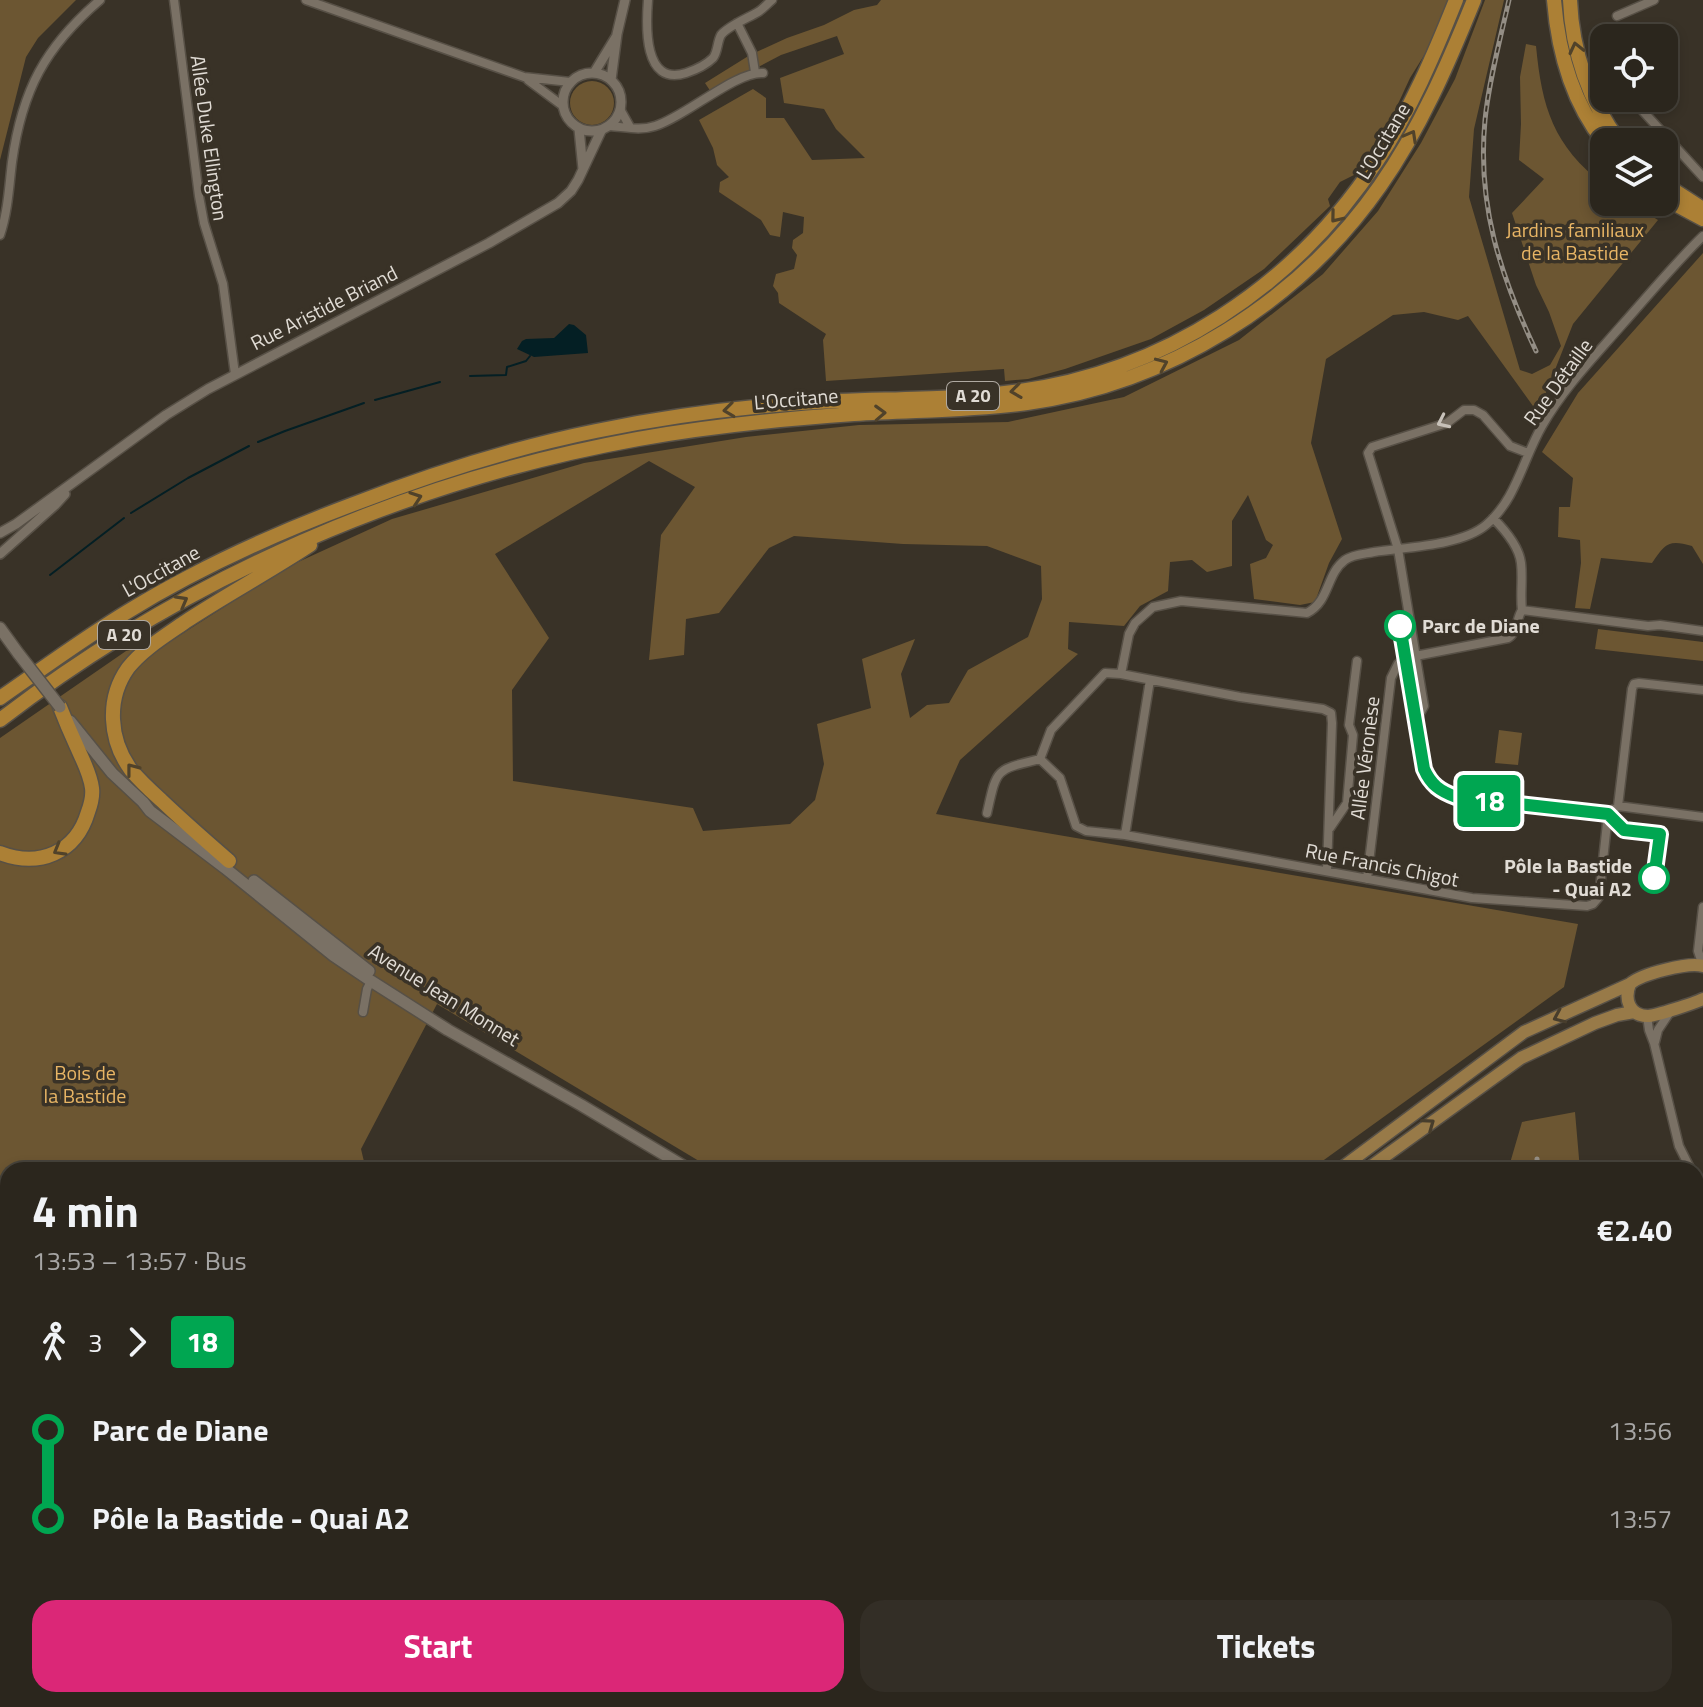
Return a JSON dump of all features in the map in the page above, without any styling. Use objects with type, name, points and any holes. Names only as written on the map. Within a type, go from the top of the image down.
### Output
[{"type":"highway","name":"L'Occitane","points":[[0,698],[128,611],[246,548],[305,522],[457,466],[546,442],[693,415],[798,403],[983,395],[1042,387],[1107,371],[1164,348],[1256,293],[1326,229],[1364,180],[1396,130],[1434,54],[1456,0]]},
{"type":"highway","name":"L'Occitane","points":[[0,720],[71,668],[181,602],[278,552],[343,524],[463,482],[551,457],[718,426],[856,414],[978,409],[1034,402],[1116,381],[1187,353],[1271,301],[1304,273],[1356,219],[1382,183],[1430,102],[1474,0]]},
{"type":"highway","points":[[1554,0],[1558,38],[1572,86],[1595,128]]},
{"type":"highway","points":[[1570,0],[1574,38],[1586,82],[1610,128]]},
{"type":"highway","points":[[1678,193],[1703,209]]},
{"type":"highway","points":[[1678,206],[1703,219]]},
{"type":"highway","points":[[229,861],[133,773],[113,731],[117,688],[129,667],[153,643],[343,524]]},
{"type":"highway","points":[[0,690],[44,667]]},
{"type":"highway","points":[[0,731],[22,703]]},
{"type":"highway","points":[[0,853],[24,860],[43,858],[71,843],[85,824],[92,789],[87,769],[60,707]]},
{"type":"main road","name":"Avenue Jean Monnet","points":[[0,628],[85,742],[150,811],[334,956],[371,981],[448,1030],[676,1162]]},
{"type":"main road","name":"Avenue Jean Monnet","points":[[143,802],[229,861],[398,992],[689,1162]]},
{"type":"main road","points":[[1350,1162],[1524,1032],[1639,978],[1685,965],[1703,966]]},
{"type":"main road","points":[[1630,984],[1627,998],[1634,1012]]},
{"type":"main road","points":[[1377,1162],[1521,1058],[1617,1015],[1634,1012],[1647,1016],[1703,999]]},
{"type":"street","name":"Allée Duke Ellington","points":[[174,0],[199,196],[223,284],[235,374]]},
{"type":"street","points":[[306,0],[524,77],[570,82]]},
{"type":"street","points":[[611,80],[625,0]]},
{"type":"street","points":[[648,0],[648,47],[654,62],[666,73],[678,75],[698,69],[714,57],[721,35],[772,0]]},
{"type":"street","points":[[1617,16],[1654,0]]},
{"type":"street","points":[[0,235],[23,107],[49,53],[85,12],[100,1]]},
{"type":"street","points":[[630,127],[621,111],[621,94],[603,75],[585,74],[570,82],[565,89],[563,106],[566,115],[579,129],[590,132],[606,128],[637,129],[670,120],[723,88],[759,72],[737,23]]},
{"type":"street","points":[[594,73],[617,34]]},
{"type":"street","points":[[524,77],[563,106]]},
{"type":"street","points":[[606,128],[621,111]]},
{"type":"street","points":[[1644,112],[1703,177]]},
{"type":"street","name":"Rue Aristide Briand","points":[[0,533],[166,415],[235,374],[543,212],[566,196],[578,180],[606,128]]},
{"type":"street","points":[[579,129],[583,169]]},
{"type":"street","name":"Rue Détaille","points":[[1121,674],[1129,634],[1135,623],[1153,607],[1181,601],[1307,613],[1322,601],[1334,573],[1348,558],[1464,537],[1484,527],[1507,500],[1542,425],[1572,382],[1703,236]]},
{"type":"street","points":[[1528,453],[1510,446],[1474,410],[1464,410],[1447,423],[1372,447],[1368,453],[1398,549],[1424,706],[1417,719],[1424,769],[1432,783],[1442,792],[1456,797],[1608,814],[1618,806],[1634,684],[1703,690]]},
{"type":"street","name":"Rue Aristide Briand","points":[[0,554],[55,505],[77,480]]},
{"type":"street","points":[[1416,657],[1512,636],[1515,631],[1522,610],[1521,559],[1516,547],[1493,518]]},
{"type":"street","points":[[1522,610],[1703,631]]},
{"type":"street","name":"Allée Véronèse","points":[[1367,879],[1391,678],[1405,658],[1416,657]]},
{"type":"street","points":[[1330,828],[1347,803],[1353,735],[1349,725],[1357,661]]},
{"type":"street","points":[[987,813],[995,779],[1009,766],[1040,759],[1051,730],[1105,673],[1121,674],[1323,709],[1331,713],[1327,871]]},
{"type":"street","points":[[1125,835],[1150,680]]},
{"type":"street","name":"Rue Francis Chigot","points":[[1040,759],[1060,778],[1076,826],[1086,831],[1125,835],[1472,898],[1593,904],[1599,897],[1608,814]]},
{"type":"street","points":[[1618,806],[1703,817]]},
{"type":"street","points":[[1703,907],[1698,951],[1703,966]]},
{"type":"street","points":[[1685,965],[1698,951]]},
{"type":"street","points":[[363,1012],[371,981]]},
{"type":"street","points":[[1654,1043],[1671,1009]]},
{"type":"street","points":[[1647,1016],[1679,1146],[1687,1162]]},
{"type":"green space","points":[[0,0],[76,0],[38,38],[26,57],[0,160]]},
{"type":"green space","points":[[881,0],[1449,0],[1428,49],[1410,78],[1385,132],[1356,174],[1340,182],[1328,199],[1330,206],[1264,269],[1204,310],[1151,339],[1028,379],[1005,381],[1004,369],[826,381],[823,340],[826,334],[779,303],[773,286],[776,274],[794,269],[797,255],[792,248],[793,240],[803,233],[804,217],[783,212],[780,237],[770,235],[761,220],[719,192],[720,182],[729,177],[717,165],[713,148],[699,120],[753,89],[766,98],[766,118],[784,118],[812,160],[865,158],[836,129],[824,109],[784,103],[780,78],[844,54],[837,36],[781,55],[711,92],[705,83],[750,55],[854,10],[877,5]]},
{"type":"green space","points":[[1485,0],[1504,0],[1474,129],[1469,197],[1520,370],[1532,374],[1550,365],[1561,346],[1512,213],[1544,179],[1519,160],[1520,77],[1526,44],[1536,46],[1542,88],[1553,124],[1573,155],[1590,173],[1590,216],[1651,216],[1658,220],[1573,324],[1538,413],[1468,316],[1458,320],[1424,312],[1393,315],[1326,359],[1311,443],[1342,539],[1329,563],[1315,602],[1300,605],[1254,599],[1250,564],[1266,558],[1273,545],[1266,540],[1248,495],[1232,521],[1232,566],[1207,572],[1192,560],[1170,562],[1168,591],[1140,606],[1124,626],[1069,622],[1068,649],[1078,654],[960,760],[936,814],[1578,924],[1564,987],[1321,1162],[701,1162],[437,1004],[361,1149],[364,1162],[0,1162],[0,738],[126,651],[174,639],[285,568],[392,519],[584,463],[746,437],[859,425],[1008,422],[1124,397],[1239,340],[1323,274],[1378,211],[1421,143],[1455,79]],"holes":[[[649,461],[695,487],[661,535],[649,660],[684,655],[686,619],[719,613],[769,548],[794,536],[987,546],[1041,566],[1042,599],[1028,637],[968,670],[949,703],[927,705],[910,718],[901,674],[915,639],[862,659],[871,708],[817,724],[824,764],[815,800],[790,824],[703,831],[693,808],[513,781],[512,690],[549,638],[495,554]]]},
{"type":"green space","points":[[592,81],[608,87],[614,103],[608,119],[592,125],[576,119],[570,103],[576,87]]},
{"type":"green space","points":[[1703,253],[1703,564],[1692,546],[1677,543],[1664,547],[1652,563],[1601,558],[1590,609],[1575,608],[1581,563],[1580,540],[1558,537],[1559,507],[1570,507],[1573,478],[1542,452],[1578,393]]},
{"type":"green space","points":[[1598,629],[1703,642],[1703,661],[1595,649]]},
{"type":"green space","points":[[1499,730],[1522,733],[1518,765],[1495,763]]},
{"type":"green space","points":[[1575,1112],[1579,1162],[1510,1162],[1522,1122]]},
{"type":"water","points":[[569,324],[586,335],[588,353],[534,357],[517,349],[526,339],[554,338]]},
{"type":"waterway","points":[[470,376],[506,375],[507,367],[526,361],[530,356]]},
{"type":"waterway","points":[[375,400],[440,382]]},
{"type":"waterway","points":[[258,442],[364,403]]},
{"type":"waterway","points":[[131,513],[249,446]]},
{"type":"waterway","points":[[50,575],[124,518]]},
{"type":"railway","points":[[1509,0],[1485,120],[1485,181],[1488,210],[1502,267],[1536,351]]},
{"type":"bus line","name":"18","points":[[1400,626],[1424,769],[1436,788],[1456,797],[1608,814],[1624,830],[1660,834],[1654,878]]},
{"type":"place","name":"Parc de Diane","points":[[1400,626]]},
{"type":"place","name":"Pôle la Bastide - Quai A2","points":[[1654,878]]},
{"type":"park label","name":"Jardins familiaux de la Bastide","points":[[1575,242]]},
{"type":"park label","name":"Bois de la Bastide","points":[[85,1084]]}]
